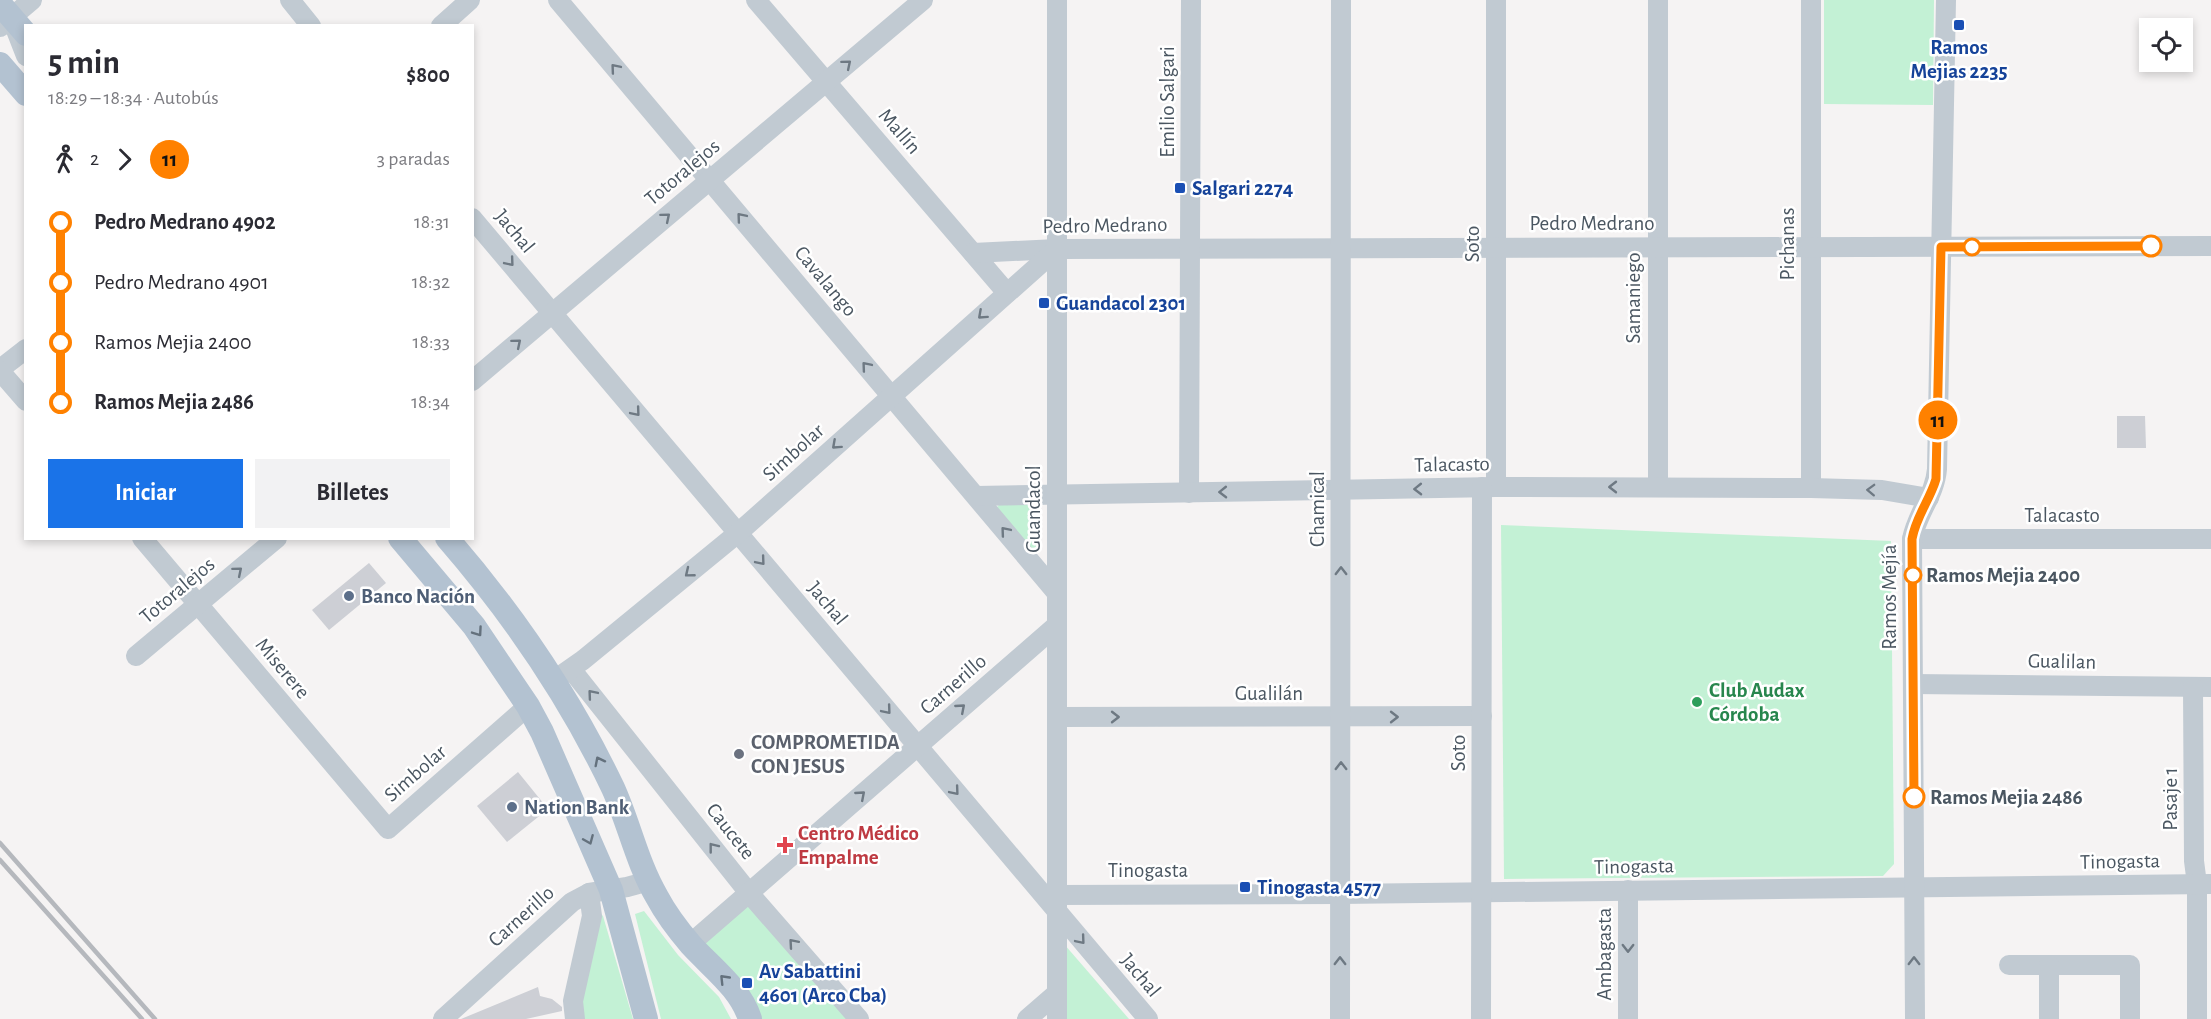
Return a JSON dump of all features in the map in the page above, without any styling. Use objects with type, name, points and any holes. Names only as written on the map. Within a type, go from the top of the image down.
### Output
[{"type":"main road","points":[[0,64],[24,92]]},
{"type":"main road","points":[[402,540],[474,626],[528,706],[553,756],[646,1019]]},
{"type":"main road","points":[[449,540],[562,675],[613,789],[657,898],[690,944],[742,1000],[750,1019]]},
{"type":"street","points":[[24,52],[9,20],[32,0]]},
{"type":"street","points":[[290,0],[309,24]]},
{"type":"street","points":[[443,24],[470,0]]},
{"type":"street","name":"Cavalango","points":[[558,0],[1056,592]]},
{"type":"street","name":"Mallín","points":[[756,0],[1007,293]]},
{"type":"street","name":"Totoralejos","points":[[474,379],[923,0]]},
{"type":"street","name":"Guandacol","points":[[1057,0],[1057,1019]]},
{"type":"street","name":"Emilio Salgari","points":[[1190,493],[1191,0]]},
{"type":"street","name":"Chamical","points":[[1340,1019],[1341,0]]},
{"type":"street","name":"Soto","points":[[1481,1019],[1482,716],[1496,248],[1496,0]]},
{"type":"street","name":"Samaniego","points":[[1658,0],[1658,488]]},
{"type":"street","name":"Pichanas","points":[[1811,0],[1811,488]]},
{"type":"street","name":"Ramos Mejía","points":[[1915,1019],[1912,539],[1919,514],[1929,498],[1936,479],[1937,469],[1946,0]]},
{"type":"street","name":"Jachal","points":[[474,220],[917,746],[1057,903],[1148,1019]]},
{"type":"street","name":"Pedro Medrano","points":[[973,253],[1057,249],[1191,248],[2211,246]]},
{"type":"street","name":"Simbolar","points":[[562,675],[738,533],[1057,249]]},
{"type":"street","points":[[24,351],[0,370],[24,399]]},
{"type":"street","name":"Talacasto","points":[[976,496],[1489,487],[1811,488],[1882,490],[1929,498]]},
{"type":"street","name":"Talacasto","points":[[1912,539],[2211,539]]},
{"type":"street","name":"Miserere","points":[[144,540],[388,829]]},
{"type":"street","name":"Totoralejos","points":[[136,656],[275,540]]},
{"type":"street","name":"Carnerillo","points":[[690,944],[1057,625]]},
{"type":"street","name":"Caucete","points":[[562,675],[859,1019]]},
{"type":"street","name":"Gualilan","points":[[1913,684],[2202,687]]},
{"type":"street","name":"Pasaje 1","points":[[2197,1019],[2204,884],[2194,861],[2202,687]]},
{"type":"street","name":"Simbolar","points":[[388,829],[528,706]]},
{"type":"street","name":"Gualilán","points":[[1057,717],[1482,716]]},
{"type":"street","name":"Carnerillo","points":[[442,1019],[572,902],[600,892],[649,881]]},
{"type":"street","name":"Tinogasta","points":[[1057,903],[1481,891],[2204,884]]},
{"type":"street","name":"Ambagasta","points":[[1628,890],[1628,1019]]},
{"type":"street","points":[[575,1019],[573,1001],[592,916],[600,892]]},
{"type":"street","points":[[2009,965],[2130,965],[2130,1019]]},
{"type":"street","points":[[2049,965],[2049,1019]]},
{"type":"street","points":[[1028,1019],[1057,993]]},
{"type":"green space","points":[[1824,0],[1934,0],[1933,105],[1824,104]]},
{"type":"green space","points":[[1031,502],[1036,509],[1038,552],[1034,556],[995,509],[1001,503]]},
{"type":"green space","name":"Club Audax Córdoba","points":[[1501,525],[1891,541],[1894,864],[1883,876],[1504,879]]},
{"type":"green space","points":[[748,905],[847,1019],[762,1019],[739,982],[703,945]]},
{"type":"green space","points":[[644,911],[678,955],[719,997],[731,1019],[661,1019],[635,914]]},
{"type":"green space","points":[[600,913],[603,916],[633,1019],[576,1019]]},
{"type":"green space","points":[[1064,944],[1129,1019],[1064,1019]]},
{"type":"building","points":[[2117,416],[2145,416],[2146,448],[2117,448]]},
{"type":"building","name":"Banco Nación","points":[[369,563],[386,583],[329,630],[312,610]]},
{"type":"building","name":"Nation Bank","points":[[518,772],[548,809],[507,842],[477,806]]},
{"type":"building","points":[[538,987],[540,996],[552,999],[562,1007],[562,1011],[526,1019],[461,1019]]},
{"type":"railway","points":[[0,843],[155,1019]]},
{"type":"railway","points":[[0,860],[142,1019]]},
{"type":"bus line","name":"11","points":[[1914,797],[1912,539],[1919,514],[1934,488],[1936,479],[1941,247],[2151,246]]},
{"type":"place","name":"Ramos Mejias 2235","points":[[1959,25]]},
{"type":"place","name":"Salgari 2274","points":[[1180,188]]},
{"type":"place","name":"Guandacol 2301","points":[[1044,303]]},
{"type":"place","name":"Ramos Mejia 2400","points":[[1913,575]]},
{"type":"place","name":"Banco Nación","points":[[349,596]]},
{"type":"place","name":"Club Audax Córdoba","points":[[1697,702]]},
{"type":"place","name":"COMPROMETIDA CON JESUS","points":[[739,754]]},
{"type":"place","name":"Ramos Mejia 2486","points":[[1914,797]]},
{"type":"place","name":"Nation Bank","points":[[512,807]]},
{"type":"place","name":"Centro Médico Empalme","points":[[785,845]]},
{"type":"place","name":"Tinogasta 4577","points":[[1245,887]]},
{"type":"place","name":"Av Sabattini 4601 (Arco Cba)","points":[[747,983]]}]
